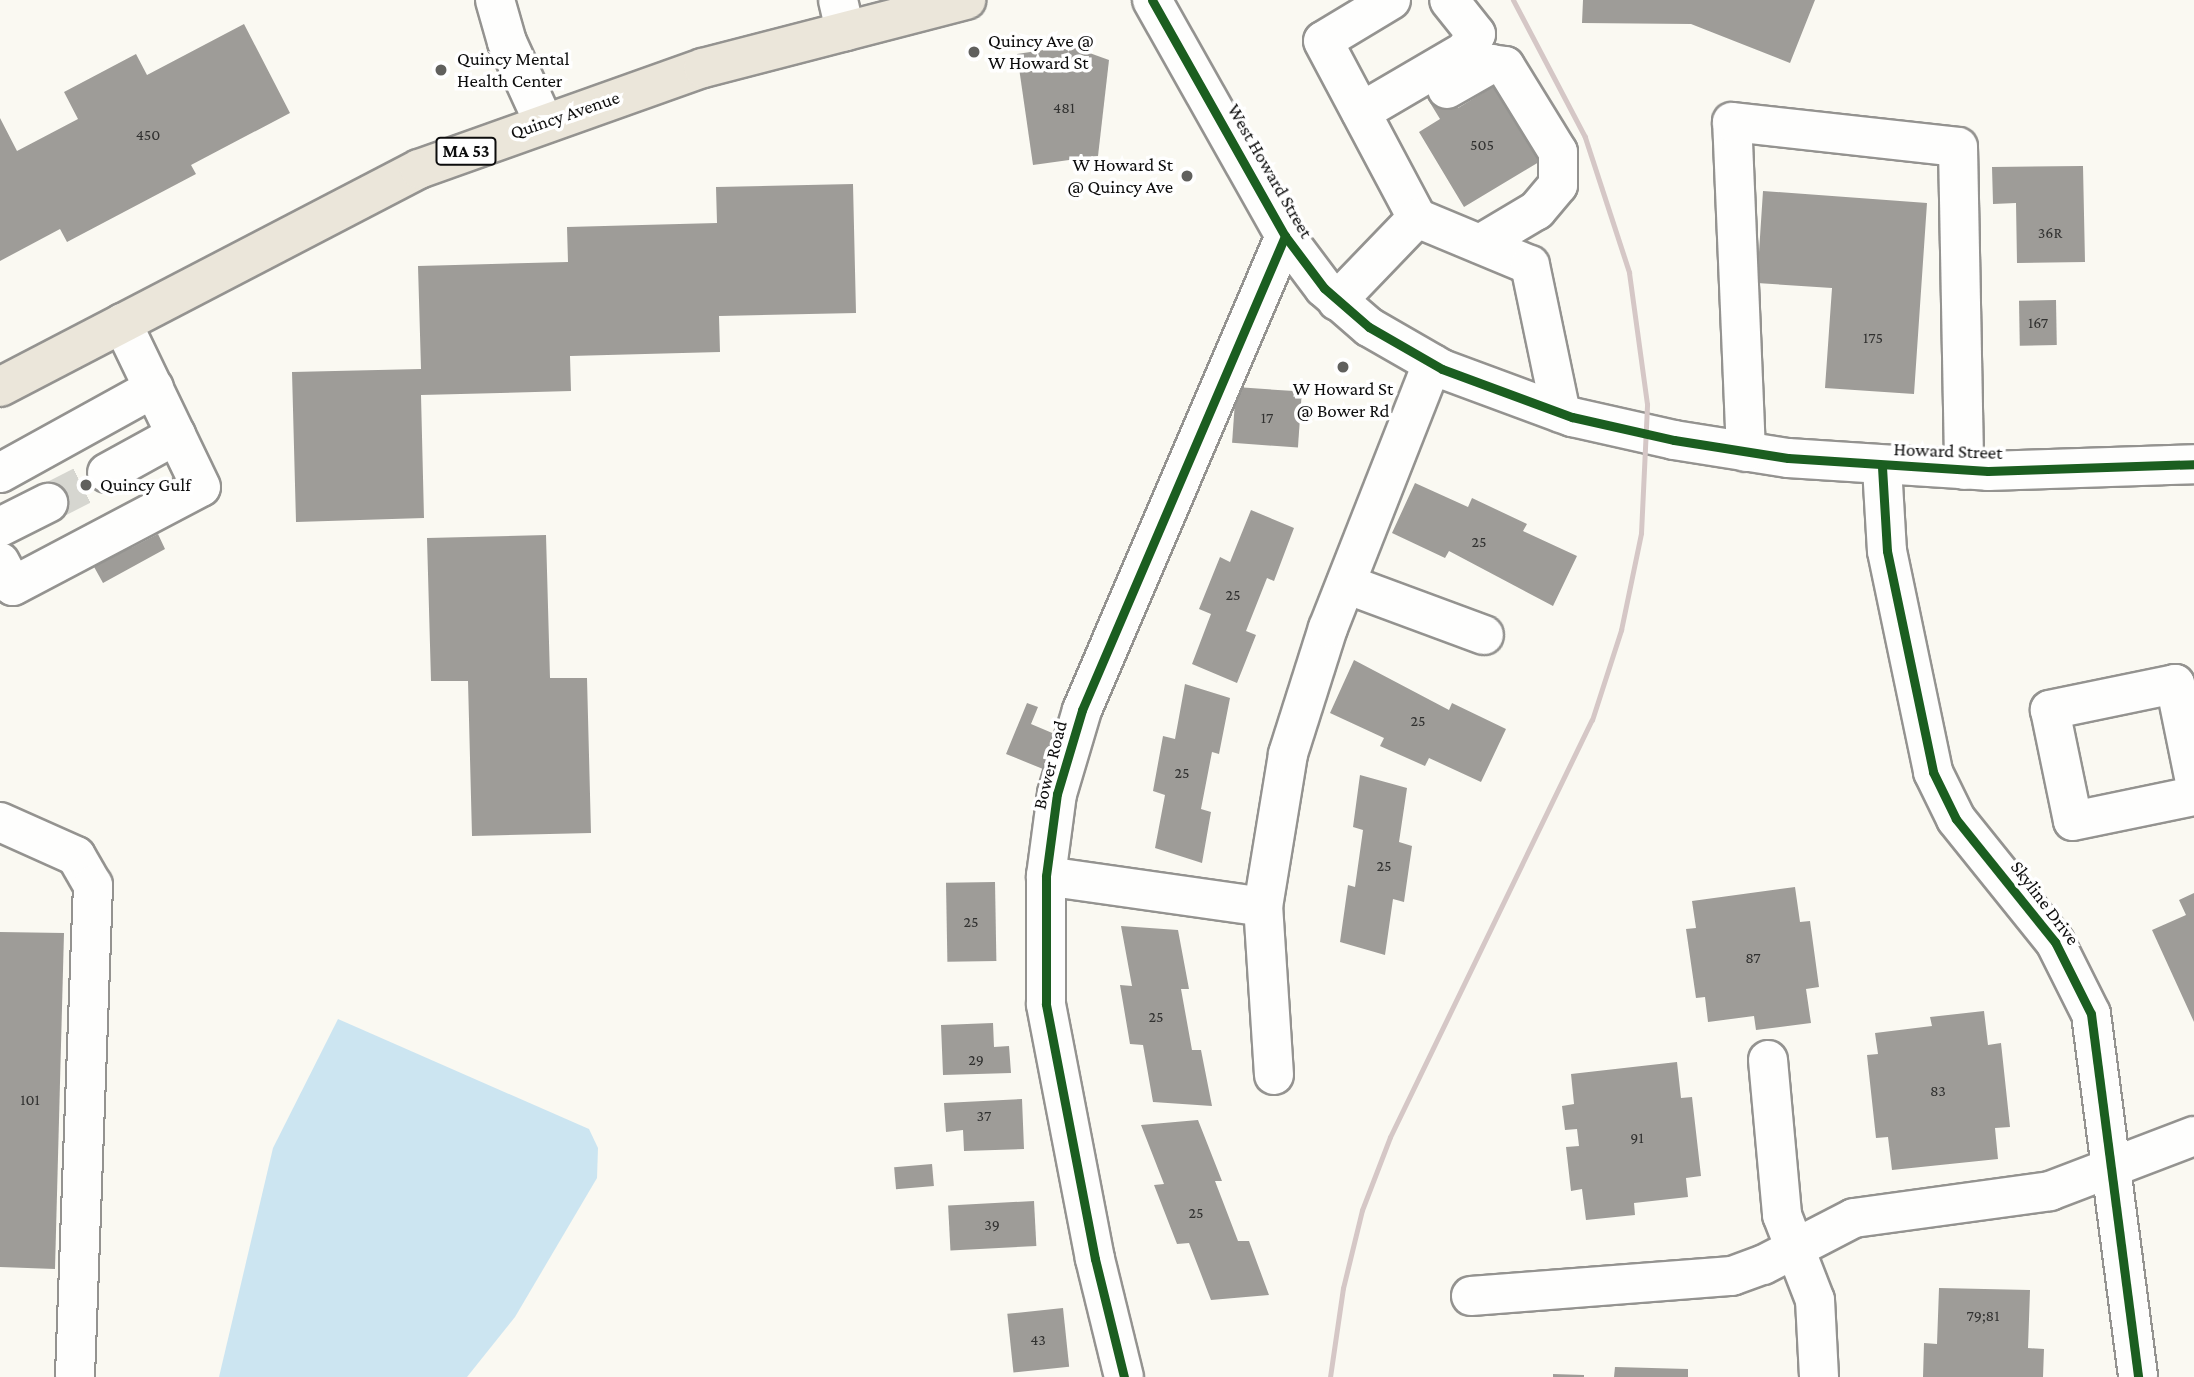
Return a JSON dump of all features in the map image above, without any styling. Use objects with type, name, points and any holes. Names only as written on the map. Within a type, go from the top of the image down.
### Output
[{"type":"main road","name":"Quincy Avenue","points":[[0,387],[419,169],[543,121],[703,68],[841,16],[966,0]]},
{"type":"street","points":[[495,0],[507,42],[543,121]]},
{"type":"street","name":"West Howard Street","points":[[1152,0],[1285,236],[1337,301],[1380,334],[1432,364],[1561,413],[1702,445]]},
{"type":"street","points":[[1391,0],[1323,41],[1417,218],[1530,265],[1561,413]]},
{"type":"street","points":[[1366,121],[1454,78],[1476,34],[1449,0]]},
{"type":"street","points":[[1366,121],[1454,78],[1491,64],[1505,66],[1559,152],[1558,185],[1544,201],[1480,244]]},
{"type":"street","points":[[1745,452],[1732,122],[1958,147],[1964,470]]},
{"type":"street","points":[[1337,301],[1417,218]]},
{"type":"street","name":"Bower Road","points":[[1124,1377],[1096,1259],[1046,1004],[1046,876],[1057,794],[1082,710],[1285,236]]},
{"type":"street","points":[[0,562],[13,586],[201,487],[122,324]]},
{"type":"street","points":[[1274,1075],[1263,907],[1288,754],[1346,584],[1432,364]]},
{"type":"street","points":[[0,473],[154,388]]},
{"type":"street","points":[[107,473],[176,435]]},
{"type":"street","name":"Howard Street","points":[[1702,445],[1882,467],[2094,470],[2194,464]]},
{"type":"street","name":"Skyline Drive","points":[[1882,467],[1887,551],[1933,772],[1956,819],[2039,917],[2081,989],[2096,1038],[2138,1377]]},
{"type":"street","points":[[0,527],[48,503]]},
{"type":"street","points":[[1346,584],[1483,635]]},
{"type":"street","points":[[2194,777],[2175,684],[2050,710],[2073,821],[2194,796]]},
{"type":"street","points":[[0,822],[76,856],[93,885],[75,1377]]},
{"type":"street","points":[[1046,876],[1263,907]]},
{"type":"street","points":[[1768,1060],[1779,1199],[1793,1247],[1815,1300],[1819,1377]]},
{"type":"street","points":[[1471,1296],[1732,1276],[1854,1218],[2030,1196],[2194,1136]]},
{"type":"water","points":[[338,1019],[589,1129],[598,1148],[597,1178],[515,1317],[467,1377],[219,1377],[273,1148]]},
{"type":"building","points":[[1583,0],[1815,0],[1790,63],[1691,24],[1582,23]]},
{"type":"building","points":[[244,24],[290,113],[191,165],[196,174],[67,242],[60,229],[0,261],[0,118],[17,151],[78,119],[64,92],[136,54],[147,75]]},
{"type":"building","points":[[1070,46],[1109,60],[1098,156],[1033,165],[1017,54]]},
{"type":"building","points":[[1439,77],[1458,108],[1499,83],[1544,159],[1464,207],[1419,132],[1440,119],[1421,88]]},
{"type":"building","points":[[2083,166],[2085,262],[2017,263],[2016,203],[1993,204],[1992,167]]},
{"type":"building","points":[[853,184],[856,313],[719,316],[720,352],[570,356],[571,391],[421,395],[424,518],[296,522],[292,372],[421,369],[418,266],[568,262],[567,227],[717,223],[716,187]]},
{"type":"building","points":[[1763,191],[1927,203],[1914,394],[1825,388],[1832,288],[1757,283]]},
{"type":"building","points":[[2056,300],[2057,345],[2020,346],[2019,301]]},
{"type":"building","points":[[1236,387],[1302,392],[1298,447],[1232,443]]},
{"type":"building","points":[[1415,483],[1468,507],[1472,498],[1527,524],[1523,531],[1577,556],[1553,606],[1449,551],[1445,558],[1392,533]]},
{"type":"building","points":[[1251,510],[1294,528],[1274,581],[1267,578],[1246,631],[1256,635],[1237,683],[1192,664],[1211,614],[1199,609],[1220,557],[1230,562]]},
{"type":"building","points":[[158,534],[165,549],[103,583],[88,556],[124,536],[131,548]]},
{"type":"building","points":[[546,535],[550,678],[587,678],[591,833],[472,836],[468,681],[431,681],[427,538]]},
{"type":"building","points":[[1354,660],[1449,710],[1452,703],[1506,729],[1481,782],[1429,758],[1425,766],[1380,746],[1384,738],[1330,713]]},
{"type":"building","points":[[1185,684],[1230,698],[1219,754],[1212,752],[1201,809],[1211,812],[1202,863],[1155,848],[1165,795],[1153,791],[1163,736],[1175,739]]},
{"type":"building","points":[[1027,703],[1038,707],[1031,724],[1057,735],[1043,769],[1006,754]]},
{"type":"building","points":[[1360,775],[1407,788],[1399,842],[1412,846],[1404,902],[1393,899],[1385,955],[1340,942],[1348,885],[1355,887],[1363,830],[1353,827]]},
{"type":"building","points":[[995,882],[996,961],[947,962],[946,883]]},
{"type":"building","points":[[1795,887],[1800,922],[1810,921],[1819,987],[1806,989],[1811,1023],[1756,1030],[1754,1016],[1708,1022],[1705,997],[1696,998],[1686,929],[1696,928],[1692,901]]},
{"type":"building","points":[[2194,893],[2194,1022],[2152,930],[2186,915],[2179,900]]},
{"type":"building","points":[[1121,926],[1178,930],[1189,989],[1181,989],[1192,1050],[1201,1050],[1212,1106],[1153,1102],[1143,1045],[1130,1044],[1120,985],[1132,986]]},
{"type":"building","points":[[0,932],[64,933],[55,1269],[0,1267]]},
{"type":"building","points":[[1984,1011],[1988,1045],[2001,1043],[2010,1127],[1995,1128],[1998,1159],[1892,1170],[1888,1137],[1876,1138],[1867,1055],[1878,1054],[1875,1033],[1932,1026],[1930,1017]]},
{"type":"building","points":[[993,1023],[994,1047],[1009,1046],[1011,1073],[943,1075],[941,1025]]},
{"type":"building","points":[[1677,1062],[1681,1098],[1692,1097],[1701,1176],[1686,1178],[1688,1197],[1634,1203],[1635,1215],[1586,1220],[1582,1189],[1571,1191],[1566,1147],[1579,1146],[1577,1129],[1565,1130],[1562,1106],[1574,1104],[1571,1074]]},
{"type":"building","points":[[1022,1099],[1024,1149],[964,1151],[963,1130],[946,1132],[944,1103]]},
{"type":"building","points":[[1198,1120],[1222,1181],[1215,1181],[1238,1241],[1249,1241],[1269,1295],[1211,1300],[1189,1243],[1177,1244],[1154,1185],[1164,1184],[1141,1125]]},
{"type":"building","points":[[932,1164],[934,1186],[896,1189],[894,1167]]},
{"type":"building","points":[[1034,1201],[1036,1246],[950,1250],[948,1206]]},
{"type":"building","points":[[1939,1288],[2030,1290],[2028,1348],[2044,1349],[2043,1377],[1923,1377],[1924,1343],[1937,1344]]},
{"type":"building","points":[[1063,1308],[1069,1367],[1013,1373],[1007,1314]]},
{"type":"building","points":[[1615,1367],[1688,1369],[1688,1377],[1614,1377]]},
{"type":"building","points":[[1553,1374],[1584,1375],[1584,1377],[1553,1377]]},
{"type":"tunnel","points":[[48,503],[107,473]]},
{"type":"railway","points":[[1330,1377],[1343,1288],[1362,1210],[1390,1137],[1592,720],[1621,630],[1641,533],[1647,404],[1629,272],[1585,137],[1513,0]]},
{"type":"cycle path","points":[[1152,0],[1285,236],[1324,288],[1369,327],[1442,369],[1572,417],[1674,440],[1788,458],[1988,471],[2194,464]]},
{"type":"cycle path","points":[[1124,1377],[1095,1259],[1046,1004],[1046,876],[1057,794],[1082,710],[1285,236]]},
{"type":"cycle path","points":[[1882,467],[1887,551],[1933,772],[1956,819],[2055,942],[2091,1014],[2138,1377]]},
{"type":"place","name":"Quincy Ave @ W Howard St","points":[[974,52]]},
{"type":"place","name":"Quincy Mental Health Center","points":[[441,70]]},
{"type":"place","name":"W Howard St @ Quincy Ave","points":[[1187,176]]},
{"type":"place","name":"W Howard St @ Bower Rd","points":[[1343,367]]},
{"type":"place","name":"Quincy Gulf","points":[[86,485]]}]
